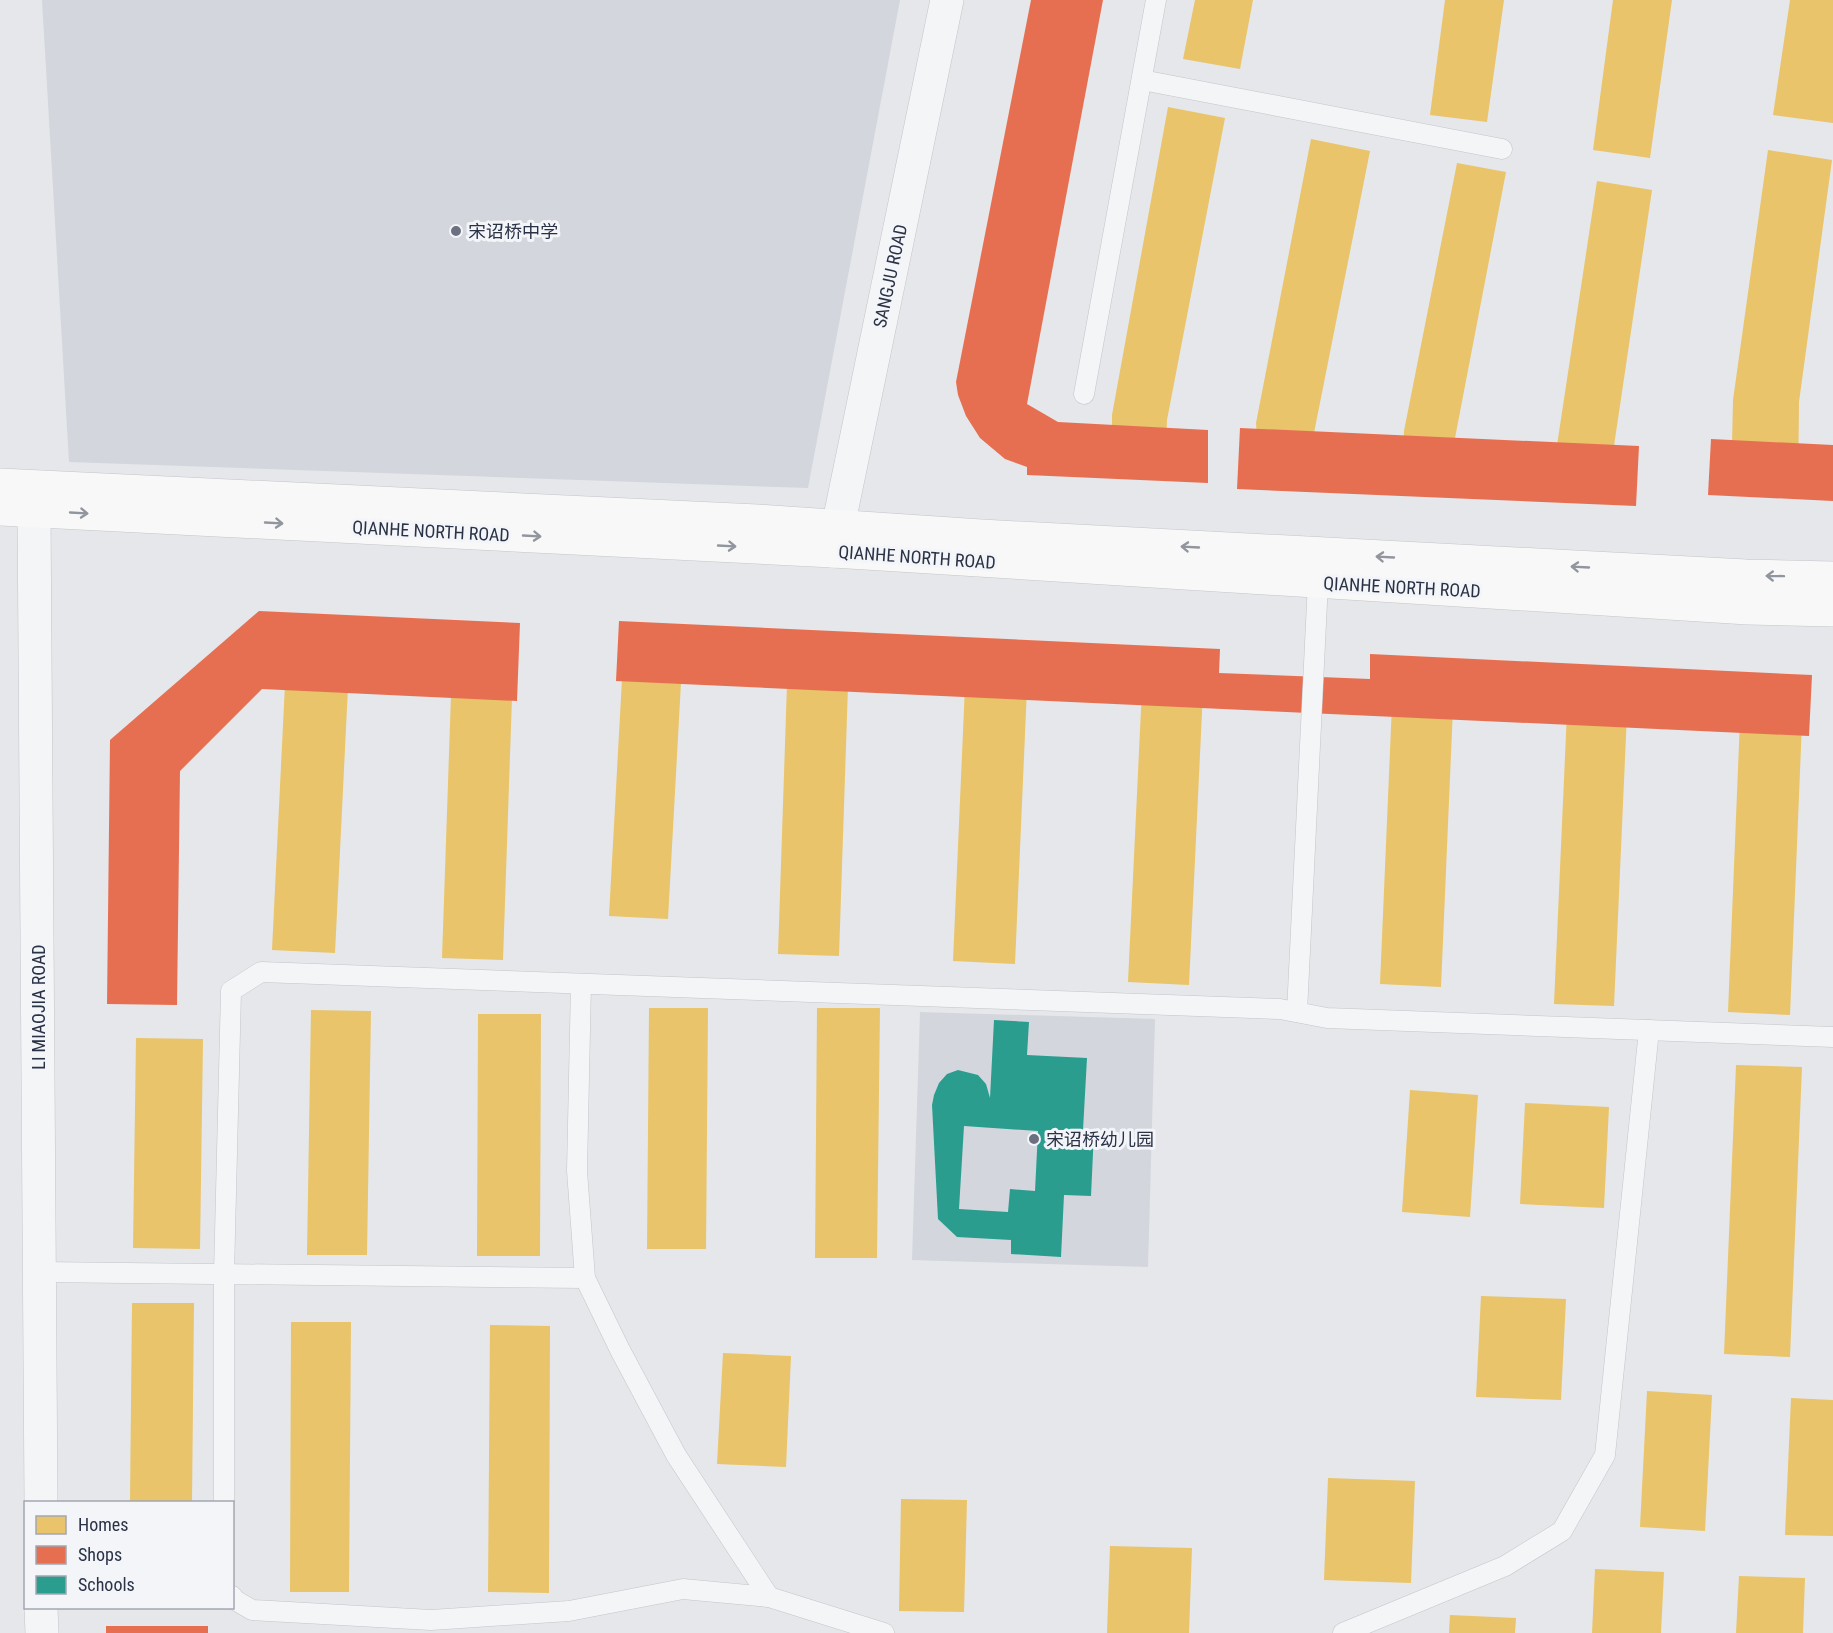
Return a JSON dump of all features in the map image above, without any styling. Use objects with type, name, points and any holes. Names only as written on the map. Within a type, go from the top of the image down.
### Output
[{"type":"main road","name":"QIANHE NORTH ROAD","points":[[0,485],[836,539],[1318,582],[1736,608],[1833,610]]},
{"type":"main road","name":"QIANHE NORTH ROAD","points":[[0,509],[836,539],[993,536],[1833,578]]},
{"type":"street","name":"SANGJU ROAD","points":[[836,539],[946,0]]},
{"type":"street","name":"LI MIAOJIA ROAD","points":[[34,511],[41,1501]]},
{"type":"street","points":[[41,1609],[42,1633]]},
{"type":"lane","points":[[1084,394],[1156,0]]},
{"type":"lane","points":[[1142,80],[1502,149]]},
{"type":"lane","points":[[1297,1012],[1318,582]]},
{"type":"lane","points":[[224,1501],[224,1274],[231,991],[261,972],[1280,1009],[1327,1018],[1833,1037]]},
{"type":"lane","points":[[581,984],[577,1171],[585,1278],[676,1455],[769,1597]]},
{"type":"lane","points":[[1343,1633],[1505,1566],[1562,1531],[1605,1455],[1648,1030]]},
{"type":"lane","points":[[39,1272],[585,1278]]},
{"type":"lane","points":[[234,1599],[252,1610],[431,1620],[569,1611],[683,1588],[769,1597],[884,1633]]},
{"type":"shaded area","name":"宋诏桥中学","points":[[42,0],[900,0],[808,488],[69,462]]},
{"type":"shaded area","name":"宋诏桥幼儿园","points":[[920,1012],[1155,1019],[1148,1267],[912,1260]]},
{"type":"building: Homes","points":[[1036,0],[1088,0],[1073,82],[1022,73]]},
{"type":"building: Homes","points":[[1195,0],[1253,0],[1240,69],[1183,59]]},
{"type":"building: Homes","points":[[1445,0],[1504,0],[1487,122],[1430,115]]},
{"type":"building: Homes","points":[[1613,0],[1672,0],[1650,158],[1593,150]]},
{"type":"building: Homes","points":[[1790,0],[1833,0],[1833,123],[1773,115]]},
{"type":"building: Homes","points":[[1016,106],[1072,117],[1016,393],[961,382]]},
{"type":"building: Homes","points":[[1168,107],[1225,118],[1167,420],[1165,474],[1112,470],[1112,415]]},
{"type":"building: Homes","points":[[1311,139],[1370,151],[1314,433],[1319,482],[1260,483],[1256,423]]},
{"type":"building: Homes","points":[[1768,150],[1832,160],[1799,402],[1798,494],[1731,491],[1733,400]]},
{"type":"building: Homes","points":[[1457,163],[1506,172],[1455,438],[1453,487],[1402,485],[1404,431]]},
{"type":"building: Homes","points":[[1597,181],[1652,190],[1607,493],[1551,485]]},
{"type":"building: Homes","points":[[288,623],[351,626],[335,953],[272,950]]},
{"type":"building: Homes","points":[[453,637],[514,639],[503,960],[442,958]]},
{"type":"building: Homes","points":[[624,643],[683,646],[668,919],[609,916]]},
{"type":"building: Homes","points":[[788,654],[849,656],[839,956],[778,954]]},
{"type":"building: Homes","points":[[966,663],[1028,665],[1015,964],[953,961]]},
{"type":"building: Homes","points":[[1143,668],[1204,671],[1189,985],[1128,982]]},
{"type":"building: Homes","points":[[1393,681],[1454,684],[1441,987],[1380,984]]},
{"type":"building: Homes","points":[[1568,689],[1628,691],[1614,1006],[1554,1004]]},
{"type":"building: Homes","points":[[1741,696],[1803,698],[1790,1015],[1728,1012]]},
{"type":"building: Homes","points":[[117,742],[176,743],[170,1001],[111,1000]]},
{"type":"building: Homes","points":[[649,1008],[708,1008],[706,1249],[647,1249]]},
{"type":"building: Homes","points":[[817,1008],[880,1008],[877,1258],[815,1258]]},
{"type":"building: Homes","points":[[311,1010],[371,1011],[367,1255],[307,1255]]},
{"type":"building: Homes","points":[[478,1014],[541,1014],[540,1256],[477,1256]]},
{"type":"building: Homes","points":[[136,1038],[203,1039],[200,1249],[133,1248]]},
{"type":"building: Homes","points":[[1736,1065],[1802,1067],[1790,1357],[1724,1354]]},
{"type":"building: Homes","points":[[1410,1090],[1478,1095],[1470,1217],[1402,1212]]},
{"type":"building: Homes","points":[[1525,1103],[1609,1107],[1604,1208],[1520,1204]]},
{"type":"building: Homes","points":[[1481,1296],[1566,1299],[1561,1400],[1476,1397]]},
{"type":"building: Homes","points":[[132,1303],[194,1303],[192,1501],[130,1501]]},
{"type":"building: Homes","points":[[291,1322],[351,1322],[349,1592],[290,1592]]},
{"type":"building: Homes","points":[[490,1325],[550,1326],[549,1593],[488,1592]]},
{"type":"building: Homes","points":[[723,1353],[791,1356],[786,1467],[717,1464]]},
{"type":"building: Homes","points":[[1647,1391],[1712,1395],[1705,1531],[1640,1527]]},
{"type":"building: Homes","points":[[1791,1398],[1833,1400],[1833,1536],[1785,1535]]},
{"type":"building: Homes","points":[[1328,1478],[1415,1481],[1411,1583],[1324,1580]]},
{"type":"building: Homes","points":[[901,1499],[967,1500],[964,1612],[899,1611]]},
{"type":"building: Homes","points":[[1110,1546],[1192,1548],[1189,1633],[1107,1633]]},
{"type":"building: Homes","points":[[1595,1569],[1664,1572],[1661,1633],[1592,1633]]},
{"type":"building: Homes","points":[[1739,1576],[1805,1578],[1803,1633],[1736,1633]]},
{"type":"building: Homes","points":[[1450,1615],[1516,1618],[1515,1633],[1449,1633]]},
{"type":"building: Shops","points":[[1031,0],[1103,0],[1027,404],[1058,422],[1208,430],[1208,483],[1027,475],[1027,467],[1005,459],[980,438],[966,416],[958,395],[956,382]]},
{"type":"building: Shops","points":[[1240,428],[1639,446],[1636,506],[1237,489]]},
{"type":"building: Shops","points":[[1711,439],[1833,445],[1833,501],[1708,495]]},
{"type":"building: Shops","points":[[259,611],[520,623],[517,701],[262,689],[180,771],[177,1005],[107,1004],[110,740]]},
{"type":"building: Shops","points":[[619,621],[1220,649],[1219,673],[1370,679],[1370,654],[1812,675],[1809,736],[616,681]]},
{"type":"building: Shops","points":[[106,1626],[208,1626],[208,1633],[106,1633]]},
{"type":"building: Schools","points":[[994,1020],[1029,1022],[1027,1055],[1087,1058],[1083,1130],[1094,1131],[1091,1196],[1064,1195],[1061,1257],[1011,1254],[1011,1240],[957,1237],[938,1219],[932,1105],[939,1083],[947,1074],[958,1070],[978,1075],[986,1084],[990,1098]],"holes":[[[964,1126],[1038,1131],[1035,1191],[1010,1189],[1008,1212],[959,1209]]]},
{"type":"place","name":"宋诏桥中学","points":[[456,231]]},
{"type":"place","name":"宋诏桥幼儿园","points":[[1034,1139]]}]
